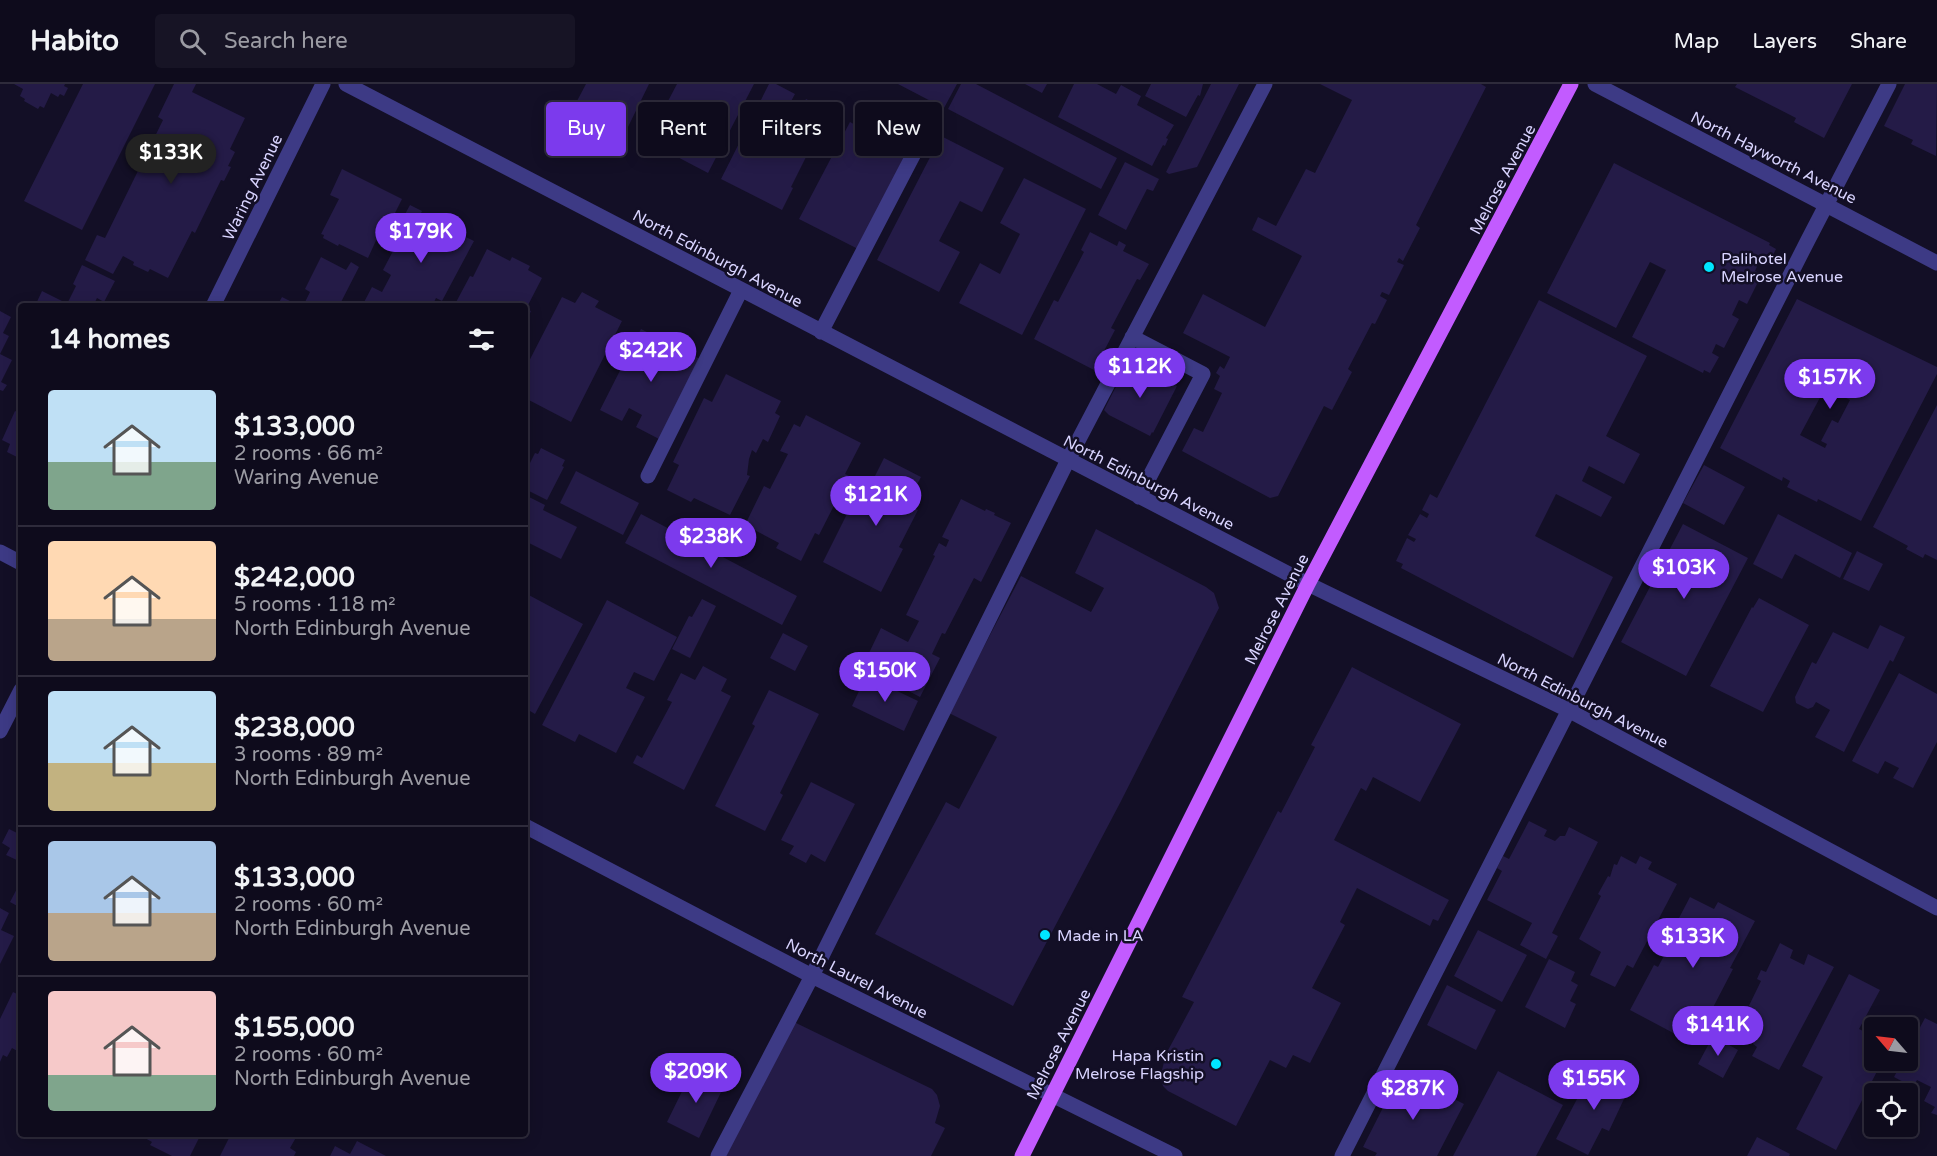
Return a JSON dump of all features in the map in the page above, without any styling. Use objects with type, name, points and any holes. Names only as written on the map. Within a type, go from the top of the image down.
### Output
[{"type":"main road","name":"Melrose Avenue","points":[[1022,1156],[1308,584],[1571,84]]},
{"type":"street","name":"Waring Avenue","points":[[214,303],[323,84]]},
{"type":"street","name":"North Edinburgh Avenue","points":[[346,84],[1308,584],[1568,710],[1937,908]]},
{"type":"street","points":[[718,1156],[812,976],[1068,460],[1265,84]]},
{"type":"street","name":"North Hayworth Avenue","points":[[1595,84],[1937,263]]},
{"type":"street","points":[[1342,1156],[1889,84]]},
{"type":"street","points":[[821,332],[913,156]]},
{"type":"street","points":[[648,476],[741,290]]},
{"type":"street","points":[[1132,337],[1203,374],[1139,497]]},
{"type":"street","points":[[0,552],[18,561]]},
{"type":"street","points":[[0,731],[18,696]]},
{"type":"street","name":"North Laurel Avenue","points":[[528,828],[812,976],[1175,1156]]},
{"type":"building","points":[[14,84],[65,84],[64,86],[68,88],[64,96],[60,94],[58,97],[51,93],[44,108],[40,106],[38,109],[24,101],[25,99],[20,96],[23,89]]},
{"type":"building","points":[[83,84],[155,84],[82,230],[24,201]]},
{"type":"building","points":[[174,84],[196,84],[192,92],[245,118],[230,149],[235,152],[228,166],[231,167],[224,181],[221,180],[195,233],[192,231],[168,278],[150,269],[148,272],[133,265],[134,262],[123,256],[113,274],[85,260],[97,235],[105,238],[163,120],[158,117]]},
{"type":"building","points":[[586,84],[649,84],[640,102],[638,102],[628,127],[626,126],[626,102],[577,101]]},
{"type":"building","points":[[677,84],[754,84],[745,102],[740,102],[740,111],[728,134],[728,102],[668,102]]},
{"type":"building","points":[[769,84],[776,84],[795,94],[791,102],[760,102]]},
{"type":"building","points":[[898,84],[957,84],[944,108],[942,102],[932,102]]},
{"type":"building","points":[[961,84],[976,84],[1117,158],[1101,189],[948,109]]},
{"type":"building","points":[[1025,84],[1047,84],[1042,93]]},
{"type":"building","points":[[1074,84],[1097,84],[1116,94],[1121,85],[1141,96],[1137,105],[1174,125],[1166,138],[1168,139],[1165,146],[1163,145],[1152,166],[1058,117]]},
{"type":"building","points":[[1151,84],[1203,84],[1200,96],[1198,95],[1186,117],[1145,96]]},
{"type":"building","points":[[1211,84],[1239,84],[1197,167],[1169,174],[1166,172]]},
{"type":"building","points":[[1320,84],[1481,84],[1486,87],[1416,225],[1420,228],[1403,261],[1399,258],[1397,262],[1404,265],[1389,295],[1382,292],[1380,296],[1387,300],[1348,369],[1352,372],[1332,410],[1324,406],[1278,496],[1270,498],[1182,451],[1194,428],[1203,432],[1222,393],[1214,389],[1220,376],[1216,373],[1220,366],[1224,369],[1230,357],[1183,333],[1203,294],[1265,327],[1302,256],[1252,230],[1258,217],[1276,226],[1306,169],[1315,173],[1352,100]]},
{"type":"building","points":[[1737,84],[1852,84],[1824,138],[1794,122],[1796,118],[1735,87]]},
{"type":"building","points":[[1905,84],[1937,84],[1936,156],[1911,144],[1913,140],[1884,126]]},
{"type":"building","points":[[850,122],[855,125],[855,156],[907,156],[860,250],[799,219],[832,156],[843,156],[843,135]]},
{"type":"building","points":[[942,137],[1004,168],[982,212],[960,201],[939,241],[960,252],[939,292],[877,260],[931,156],[942,156]]},
{"type":"building","points":[[740,141],[740,156],[806,156],[782,210],[721,179]]},
{"type":"building","points":[[676,156],[717,156],[708,173]]},
{"type":"building","points":[[1125,162],[1159,179],[1153,191],[1147,189],[1126,230],[1098,215]]},
{"type":"building","name":"Palihotel Melrose Avenue","points":[[1614,163],[1770,243],[1769,245],[1776,249],[1768,265],[1760,260],[1755,271],[1762,274],[1747,304],[1739,300],[1732,315],[1739,319],[1724,348],[1716,344],[1712,353],[1719,357],[1710,373],[1704,370],[1703,373],[1632,337],[1666,270],[1650,262],[1616,328],[1547,293]]},
{"type":"building","points":[[342,169],[402,199],[383,237],[379,234],[368,258],[339,244],[338,246],[323,238],[324,235],[321,234],[339,199],[330,195]]},
{"type":"building","points":[[1024,178],[1086,209],[1022,335],[959,303],[980,263],[1000,274],[1020,234],[1000,223]]},
{"type":"building","points":[[410,205],[422,211],[420,215],[474,241],[442,301],[436,298],[434,303],[364,303],[372,287],[382,292],[391,275],[383,270],[402,234],[399,232],[407,218],[404,216]]},
{"type":"building","points":[[1090,232],[1117,246],[1119,241],[1126,245],[1123,251],[1149,264],[1140,280],[1137,279],[1111,328],[1115,330],[1094,370],[1034,339],[1054,300],[1058,302],[1084,252],[1081,250]]},
{"type":"building","points":[[487,249],[510,261],[512,257],[530,266],[528,270],[542,278],[528,305],[528,303],[456,303],[470,276],[473,277]]},
{"type":"building","points":[[321,257],[346,270],[351,262],[359,267],[341,303],[304,303],[310,292],[305,289]]},
{"type":"building","points":[[82,265],[115,281],[104,302],[97,298],[94,303],[68,302],[76,286],[73,284]]},
{"type":"building","points":[[42,291],[62,301],[61,303],[36,303]]},
{"type":"building","points":[[582,292],[599,301],[595,307],[622,321],[571,422],[528,400],[528,363],[562,297],[575,303]]},
{"type":"building","points":[[282,297],[294,303],[279,303]]},
{"type":"building","points":[[1797,299],[1937,367],[1937,374],[1861,521],[1818,499],[1817,502],[1787,487],[1790,481],[1783,477],[1782,481],[1720,448]],"holes":[[[1839,362],[1863,374],[1860,379],[1855,376],[1844,397],[1850,400],[1838,423],[1832,420],[1821,441],[1827,444],[1825,448],[1800,435]]]},
{"type":"building","points":[[1539,300],[1647,356],[1606,436],[1640,454],[1624,484],[1589,466],[1582,481],[1612,497],[1601,517],[1556,494],[1535,536],[1613,577],[1573,658],[1401,568],[1403,564],[1396,561],[1407,538],[1414,542],[1416,539],[1408,535],[1420,514],[1427,518],[1429,514],[1422,510],[1430,494],[1437,498]]},
{"type":"building","points":[[0,311],[11,317],[3,333],[9,336],[0,354]]},
{"type":"building","points":[[641,329],[700,359],[659,439],[636,427],[642,415],[629,408],[622,421],[600,410]]},
{"type":"building","points":[[0,354],[12,360],[1,382],[7,385],[3,391],[0,390]]},
{"type":"building","points":[[1128,363],[1177,386],[1150,436],[1109,415],[1104,410]]},
{"type":"building","points":[[726,374],[781,401],[775,413],[780,416],[768,442],[763,439],[756,453],[752,450],[747,475],[750,476],[730,515],[694,498],[691,502],[667,490],[679,465],[673,462],[704,398],[712,402]]},
{"type":"building","points":[[1937,405],[1937,560],[1925,554],[1923,558],[1906,549],[1908,546],[1873,527]]},
{"type":"building","points":[[15,411],[18,412],[18,458],[7,452],[10,444],[2,440]]},
{"type":"building","points":[[806,415],[861,443],[845,474],[849,476],[819,535],[815,533],[801,561],[776,548],[779,543],[745,525],[764,486],[770,489],[788,454],[780,451],[794,424],[800,427]]},
{"type":"building","points":[[541,448],[565,460],[562,466],[564,467],[547,500],[528,490],[528,467],[535,453],[538,454]]},
{"type":"building","points":[[884,458],[921,477],[912,494],[919,497],[914,508],[918,510],[899,547],[903,549],[881,592],[823,562],[857,494],[864,498]]},
{"type":"building","points":[[1704,465],[1745,487],[1724,525],[1683,503]]},
{"type":"building","points":[[576,471],[639,503],[623,535],[560,503]]},
{"type":"building","points":[[528,496],[545,505],[543,510],[577,527],[561,559],[528,542]]},
{"type":"building","points":[[961,499],[985,511],[986,509],[995,513],[994,515],[1011,523],[981,582],[974,578],[945,634],[942,633],[932,654],[940,658],[920,697],[872,672],[880,658],[869,653],[881,628],[908,642],[919,621],[906,615],[939,543],[946,547],[949,540],[942,537]]},
{"type":"building","points":[[641,514],[797,596],[782,625],[625,543]]},
{"type":"building","points":[[1778,514],[1852,553],[1840,578],[1795,554],[1782,579],[1753,564]]},
{"type":"building","points":[[1683,524],[1748,558],[1686,676],[1621,642]]},
{"type":"building","points":[[1096,529],[1206,587],[1214,593],[1219,608],[1013,1006],[875,934],[946,802],[959,809],[997,737],[949,713],[1021,576],[1091,612],[1104,588],[1075,573]]},
{"type":"building","points":[[1857,551],[1883,564],[1869,591],[1843,579]]},
{"type":"building","points":[[528,595],[583,624],[535,714],[528,710]]},
{"type":"building","points":[[1759,598],[1809,625],[1763,712],[1710,686]]},
{"type":"building","points":[[702,599],[716,606],[690,658],[672,649],[689,616],[692,617]]},
{"type":"building","points":[[607,600],[677,637],[654,681],[634,672],[626,688],[645,697],[616,753],[579,734],[575,742],[542,725]]},
{"type":"building","points":[[1880,625],[1905,637],[1893,662],[1890,660],[1844,752],[1815,737],[1830,710],[1816,702],[1808,709],[1796,703],[1795,697],[1812,662],[1816,664],[1833,632],[1868,649]]},
{"type":"building","points":[[783,633],[808,646],[795,671],[770,658]]},
{"type":"building","points":[[703,666],[727,679],[721,691],[731,696],[684,790],[633,763],[637,755],[642,758],[672,702],[667,700],[681,673],[695,680]]},
{"type":"building","points":[[1352,667],[1461,724],[1420,802],[1373,777],[1366,791],[1361,788],[1334,840],[1449,900],[1438,921],[1433,919],[1430,926],[1357,888],[1340,922],[1345,925],[1312,988],[1341,1003],[1310,1063],[1293,1055],[1286,1068],[1270,1060],[1236,1126],[1168,1091],[1163,1086],[1161,1080],[1166,1054],[1194,1002],[1182,997],[1278,811],[1281,813],[1315,747],[1311,745]]},
{"type":"building","points":[[1899,673],[1937,694],[1937,742],[1913,788],[1893,778],[1899,768],[1885,761],[1878,774],[1852,761]]},
{"type":"building","points":[[866,676],[918,701],[904,731],[852,706]]},
{"type":"building","points":[[769,690],[819,714],[780,793],[783,795],[765,831],[715,806],[755,726],[752,724]]},
{"type":"building","points":[[811,782],[855,804],[825,862],[811,854],[806,863],[789,854],[794,846],[781,840]]},
{"type":"building","points":[[1529,821],[1547,830],[1544,836],[1555,841],[1560,836],[1565,836],[1569,827],[1598,842],[1552,933],[1558,936],[1546,959],[1520,945],[1532,923],[1487,900],[1502,871],[1497,868],[1503,856],[1509,859]]},
{"type":"building","points":[[9,829],[17,833],[18,831],[18,861],[6,855],[10,848],[2,843]]},
{"type":"building","points":[[1621,856],[1636,864],[1640,856],[1652,862],[1648,869],[1677,884],[1633,968],[1627,965],[1615,987],[1590,975],[1601,952],[1579,939],[1601,896],[1598,894],[1608,876],[1610,877],[1614,864],[1617,865]]},
{"type":"building","points":[[18,887],[18,906],[10,902]]},
{"type":"building","points":[[1690,897],[1714,909],[1718,902],[1755,921],[1694,1044],[1630,1010],[1654,965],[1658,967],[1672,941],[1668,939]]},
{"type":"building","points":[[0,908],[9,913],[1,930],[14,936],[0,964]]},
{"type":"building","points":[[1478,930],[1527,955],[1502,1002],[1454,976]]},
{"type":"building","points":[[1780,943],[1793,950],[1790,958],[1804,965],[1808,954],[1834,967],[1779,1070],[1752,1056],[1757,1047],[1753,1044],[1760,1029],[1742,1020],[1761,981],[1757,979],[1761,970],[1766,972]]},
{"type":"building","points":[[1549,959],[1575,972],[1571,981],[1578,985],[1570,1001],[1576,1004],[1565,1028],[1525,1007]]},
{"type":"building","points":[[1849,974],[1880,990],[1859,1029],[1864,1032],[1864,1071],[1877,1071],[1871,1083],[1864,1083],[1864,1096],[1836,1150],[1796,1129],[1823,1077],[1802,1066]]},
{"type":"building","points":[[1447,985],[1496,1010],[1476,1050],[1427,1025]]},
{"type":"building","points":[[13,992],[18,994],[18,1051],[12,1048],[7,1057],[3,1055],[0,1062],[0,1019]]},
{"type":"building","points":[[1925,1018],[1937,1024],[1937,1115],[1931,1113],[1935,1107],[1924,1101],[1931,1087],[1917,1080],[1915,1083],[1905,1083],[1894,1077],[1897,1071],[1918,1071],[1918,1031]]},
{"type":"building","points":[[794,1022],[932,1089],[937,1095],[940,1106],[935,1123],[945,1128],[931,1156],[726,1156]]},
{"type":"building","points":[[1713,1036],[1738,1050],[1723,1078],[1698,1064]]},
{"type":"building","points":[[1597,1067],[1631,1084],[1609,1131],[1602,1128],[1588,1155],[1556,1139],[1587,1080],[1590,1081]]},
{"type":"building","points":[[692,1071],[724,1086],[699,1138],[667,1122]]},
{"type":"building","points":[[1498,1071],[1563,1105],[1536,1156],[1453,1156]]},
{"type":"building","points":[[1401,1072],[1464,1104],[1437,1156],[1375,1156],[1377,1153],[1363,1147]]},
{"type":"building","points":[[143,1137],[200,1137],[190,1156],[172,1156],[150,1145],[152,1142]]},
{"type":"building","points":[[230,1137],[296,1137],[290,1148],[296,1152],[294,1156],[220,1156]]},
{"type":"building","points":[[1757,1137],[1790,1154],[1789,1156],[1747,1156]]},
{"type":"building","points":[[357,1141],[386,1156],[330,1156],[335,1146],[350,1154]]},
{"type":"place","name":"Palihotel Melrose Avenue","points":[[1709,267]]},
{"type":"place","name":"Made in LA","points":[[1045,935]]},
{"type":"place","name":"Hapa Kristin Melrose Flagship","points":[[1216,1064]]}]
